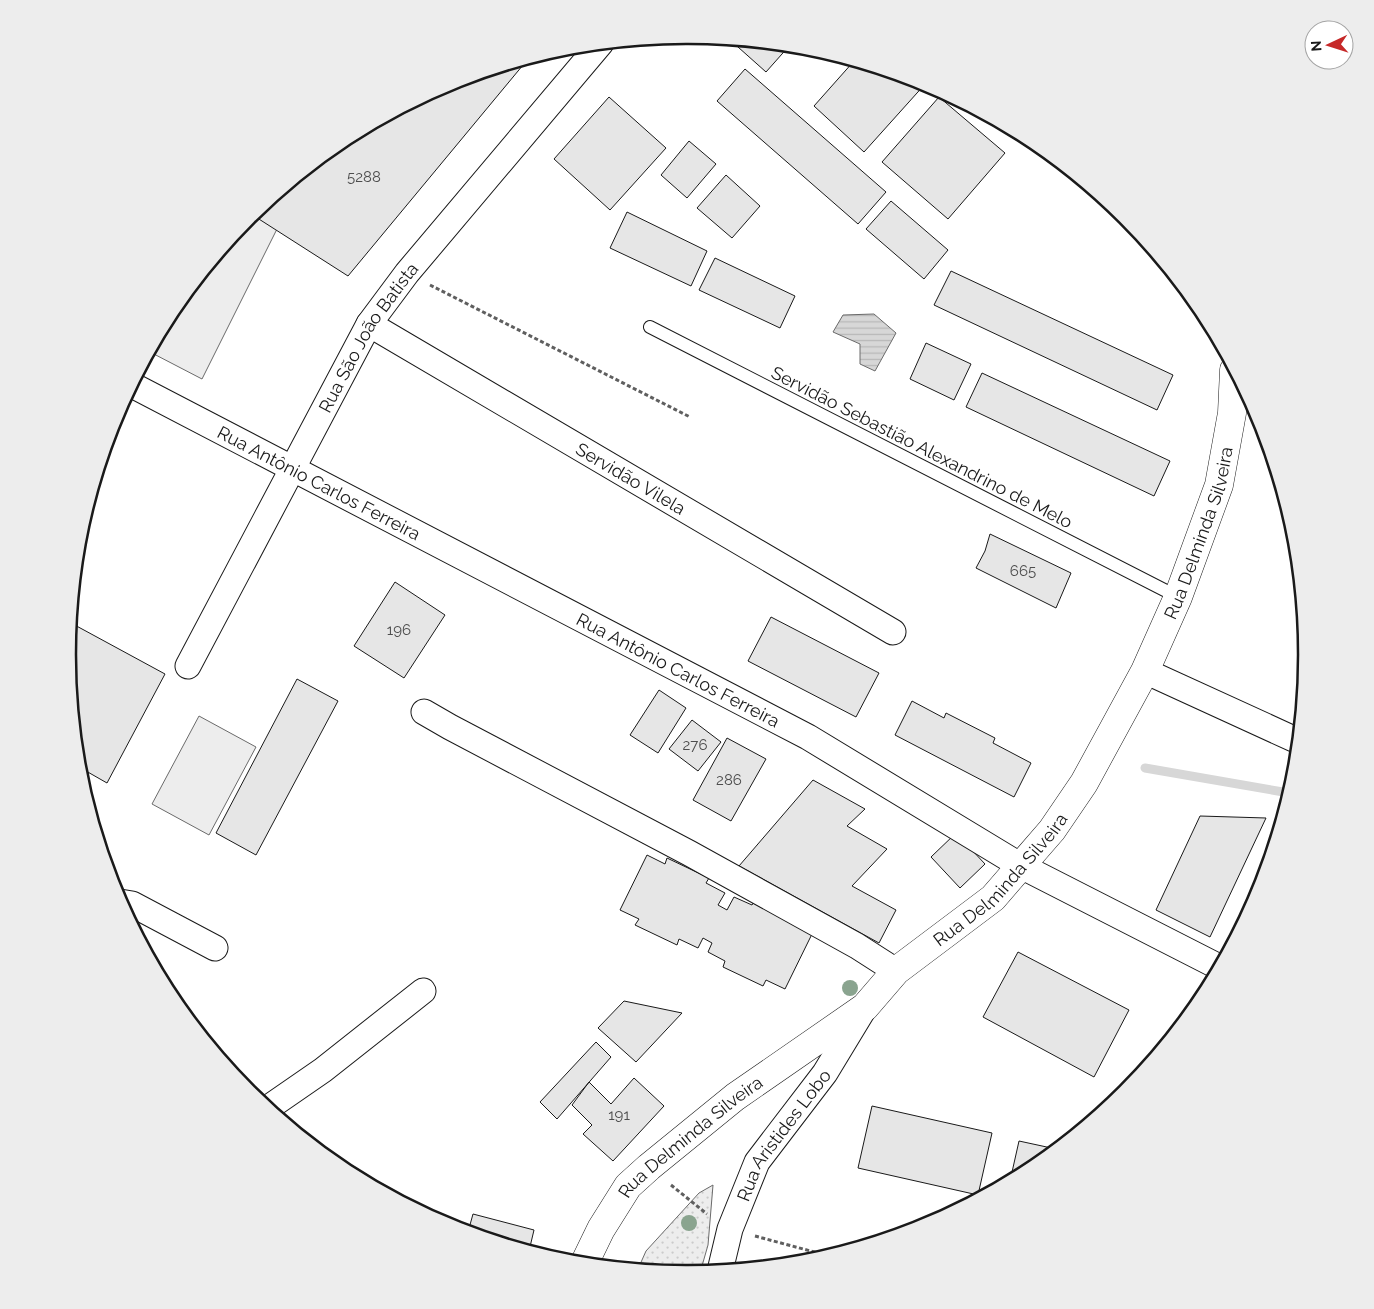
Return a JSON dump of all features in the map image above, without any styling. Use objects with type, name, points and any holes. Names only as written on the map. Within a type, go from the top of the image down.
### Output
[{"type":"main road","name":"Rua Delminda Silveira","points":[[587,1257],[601,1229],[628,1186],[735,1097],[865,1007],[896,971],[993,898],[1052,830],[1084,783],[1145,671],[1178,598],[1219,484],[1232,413],[1233,381]]},
{"type":"street","name":"Rua São João Batista","points":[[188,666],[369,324],[407,273],[595,51]]},
{"type":"street","name":"Servidão Vilela","points":[[369,324],[893,632]]},
{"type":"street","name":"Rua Antônio Carlos Ferreira","points":[[137,389],[808,737],[1021,866],[1213,964]]},
{"type":"street","points":[[1145,671],[1292,738]]},
{"type":"street","points":[[424,712],[739,881],[857,946],[896,971]]},
{"type":"street","points":[[130,904],[215,948]]},
{"type":"street","points":[[274,1104],[323,1070],[422,991]]},
{"type":"street","name":"Rua Aristides Lobo","points":[[722,1264],[730,1231],[757,1162],[825,1072],[865,1007]]},
{"type":"lane","name":"Servidão Sebastião Alexandrino de Melo","points":[[650,327],[1178,598]]},
{"type":"path","points":[[407,273],[690,417]]},
{"type":"path","points":[[649,1167],[730,1231],[813,1252]]},
{"type":"shaded area","points":[[264,214],[279,225],[202,379],[155,355],[179,315],[202,283]]},
{"type":"shaded area","points":[[874,314],[896,333],[875,371],[860,364],[860,344],[833,332],[843,315]]},
{"type":"shaded area","points":[[199,716],[256,747],[209,835],[152,804]]},
{"type":"shaded area","points":[[713,1185],[708,1245],[702,1265],[641,1263],[646,1251],[699,1193]]},
{"type":"building","points":[[737,46],[784,52],[766,72]]},
{"type":"building","points":[[849,66],[920,90],[864,152],[814,106]]},
{"type":"building","points":[[521,67],[348,276],[259,219],[284,195],[315,170],[382,126],[453,90]]},
{"type":"building","points":[[745,69],[886,192],[858,224],[717,101]]},
{"type":"building","points":[[609,97],[666,148],[610,210],[554,159]]},
{"type":"building","points":[[938,98],[1005,153],[948,219],[882,162]]},
{"type":"building","points":[[689,141],[716,164],[687,198],[661,175]]},
{"type":"building","points":[[726,175],[760,206],[732,238],[697,208]]},
{"type":"building","points":[[891,201],[948,250],[924,279],[866,229]]},
{"type":"building","points":[[627,212],[707,251],[691,286],[610,248]]},
{"type":"building","points":[[715,258],[795,296],[780,328],[699,290]]},
{"type":"building","points":[[951,271],[1173,375],[1157,410],[934,305]]},
{"type":"building","points":[[926,343],[971,364],[954,400],[910,379]]},
{"type":"building","points":[[982,373],[1170,461],[1154,496],[966,407]]},
{"type":"building","points":[[990,534],[1071,573],[1056,608],[976,568],[985,551]]},
{"type":"building","points":[[395,582],[445,615],[404,678],[354,646]]},
{"type":"building","points":[[771,617],[879,673],[856,717],[748,661]]},
{"type":"building","points":[[77,626],[165,674],[107,783],[88,772],[81,734],[78,694],[76,654]]},
{"type":"building","points":[[297,679],[338,701],[256,855],[216,833]]},
{"type":"building","points":[[659,690],[686,708],[658,753],[630,735]]},
{"type":"building","points":[[912,701],[944,718],[946,713],[995,738],[993,743],[1031,763],[1014,797],[895,735]]},
{"type":"building","points":[[692,720],[721,742],[698,771],[669,749]]},
{"type":"building","points":[[727,738],[766,759],[731,821],[693,800]]},
{"type":"building","points":[[813,780],[865,809],[847,826],[887,849],[852,886],[896,910],[879,943],[739,866]]},
{"type":"building","points":[[1200,816],[1266,818],[1210,937],[1156,910]]},
{"type":"building","points":[[956,833],[985,864],[960,888],[931,857]]},
{"type":"building","points":[[647,855],[665,864],[667,858],[709,878],[706,883],[725,893],[718,905],[727,910],[734,897],[752,905],[755,900],[812,934],[785,989],[766,980],[763,986],[723,967],[725,961],[708,952],[712,943],[703,938],[698,948],[679,939],[677,945],[635,925],[639,919],[620,910]]},
{"type":"building","points":[[1018,952],[1129,1010],[1094,1077],[983,1017]]},
{"type":"building","points":[[624,1001],[682,1013],[636,1062],[598,1028]]},
{"type":"building","points":[[596,1042],[611,1057],[557,1119],[540,1102]]},
{"type":"building","points":[[634,1078],[664,1106],[613,1161],[583,1134],[592,1125],[572,1105],[589,1082],[611,1104]]},
{"type":"building","points":[[872,1106],[992,1133],[979,1190],[972,1194],[858,1168]]},
{"type":"building","points":[[1019,1141],[1047,1147],[1026,1162],[1012,1170]]},
{"type":"building","points":[[473,1214],[534,1230],[531,1244],[470,1225]]},
{"type":"waterway","points":[[1145,768],[1282,792]]}]
